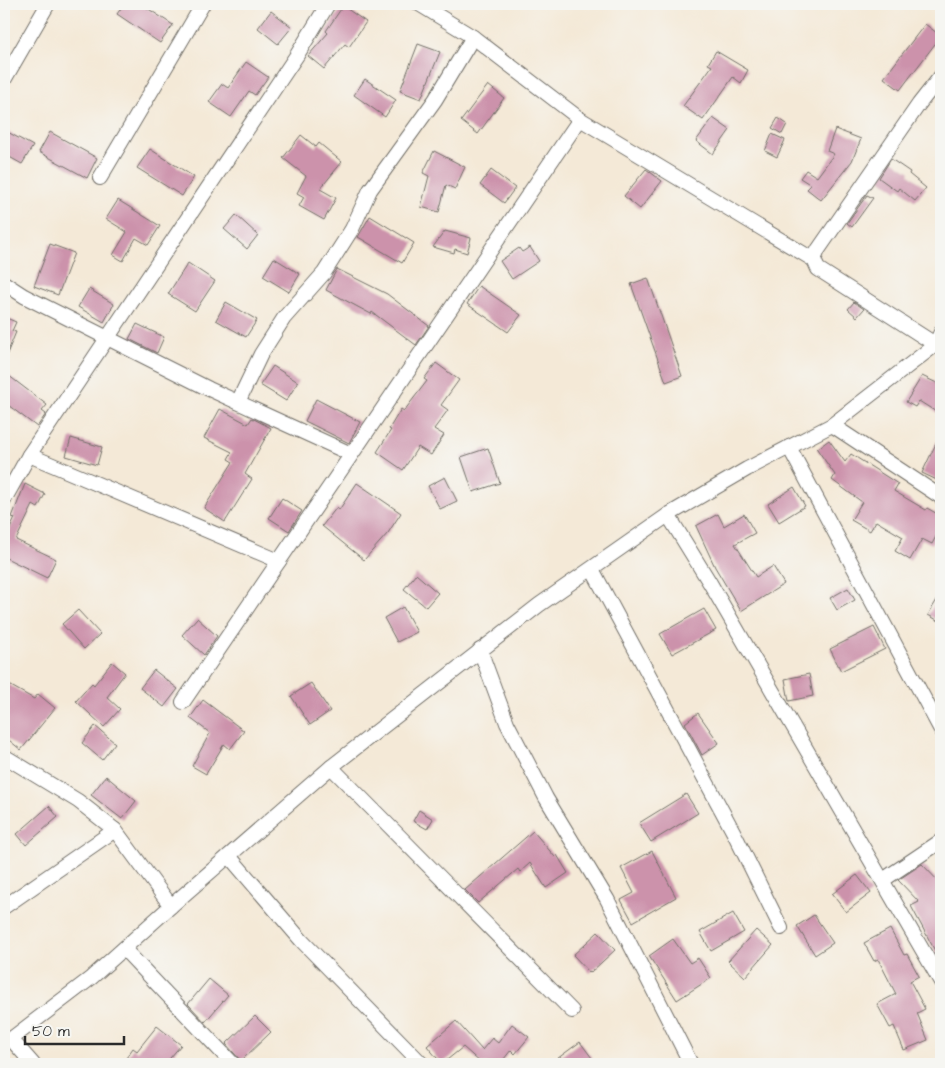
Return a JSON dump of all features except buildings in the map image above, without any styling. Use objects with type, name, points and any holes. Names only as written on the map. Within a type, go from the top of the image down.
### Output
[{"type":"street","points":[[4,80],[48,4]]},
{"type":"street","points":[[100,178],[202,4]]},
{"type":"street","points":[[4,500],[30,455],[297,54],[328,4]]},
{"type":"street","points":[[419,4],[473,37],[580,120],[814,260],[818,269],[938,347]]},
{"type":"street","points":[[238,402],[261,354],[284,318],[324,273],[352,229],[370,190],[436,100],[473,37]]},
{"type":"street","points":[[814,260],[818,250],[890,144],[941,76]]},
{"type":"street","points":[[183,702],[580,120]]},
{"type":"street","points":[[4,283],[24,296],[108,338],[238,402],[351,454]]},
{"type":"street","points":[[33,1064],[7,1041],[91,978],[331,767],[539,605],[668,515],[832,425],[938,347],[941,332]]},
{"type":"street","points":[[832,425],[941,497]]},
{"type":"street","points":[[789,447],[941,730]]},
{"type":"street","points":[[30,455],[279,561]]},
{"type":"street","points":[[668,515],[710,583],[941,982]]},
{"type":"street","points":[[592,569],[735,836],[780,928]]},
{"type":"street","points":[[480,650],[507,722],[546,798],[607,900],[691,1064]]},
{"type":"street","points":[[4,756],[78,801],[115,830],[171,906]]},
{"type":"street","points":[[331,767],[572,1012]]},
{"type":"street","points":[[4,907],[115,830]]},
{"type":"street","points":[[883,880],[941,842]]},
{"type":"street","points":[[229,856],[302,941],[422,1064]]},
{"type":"street","points":[[124,949],[233,1064]]}]
